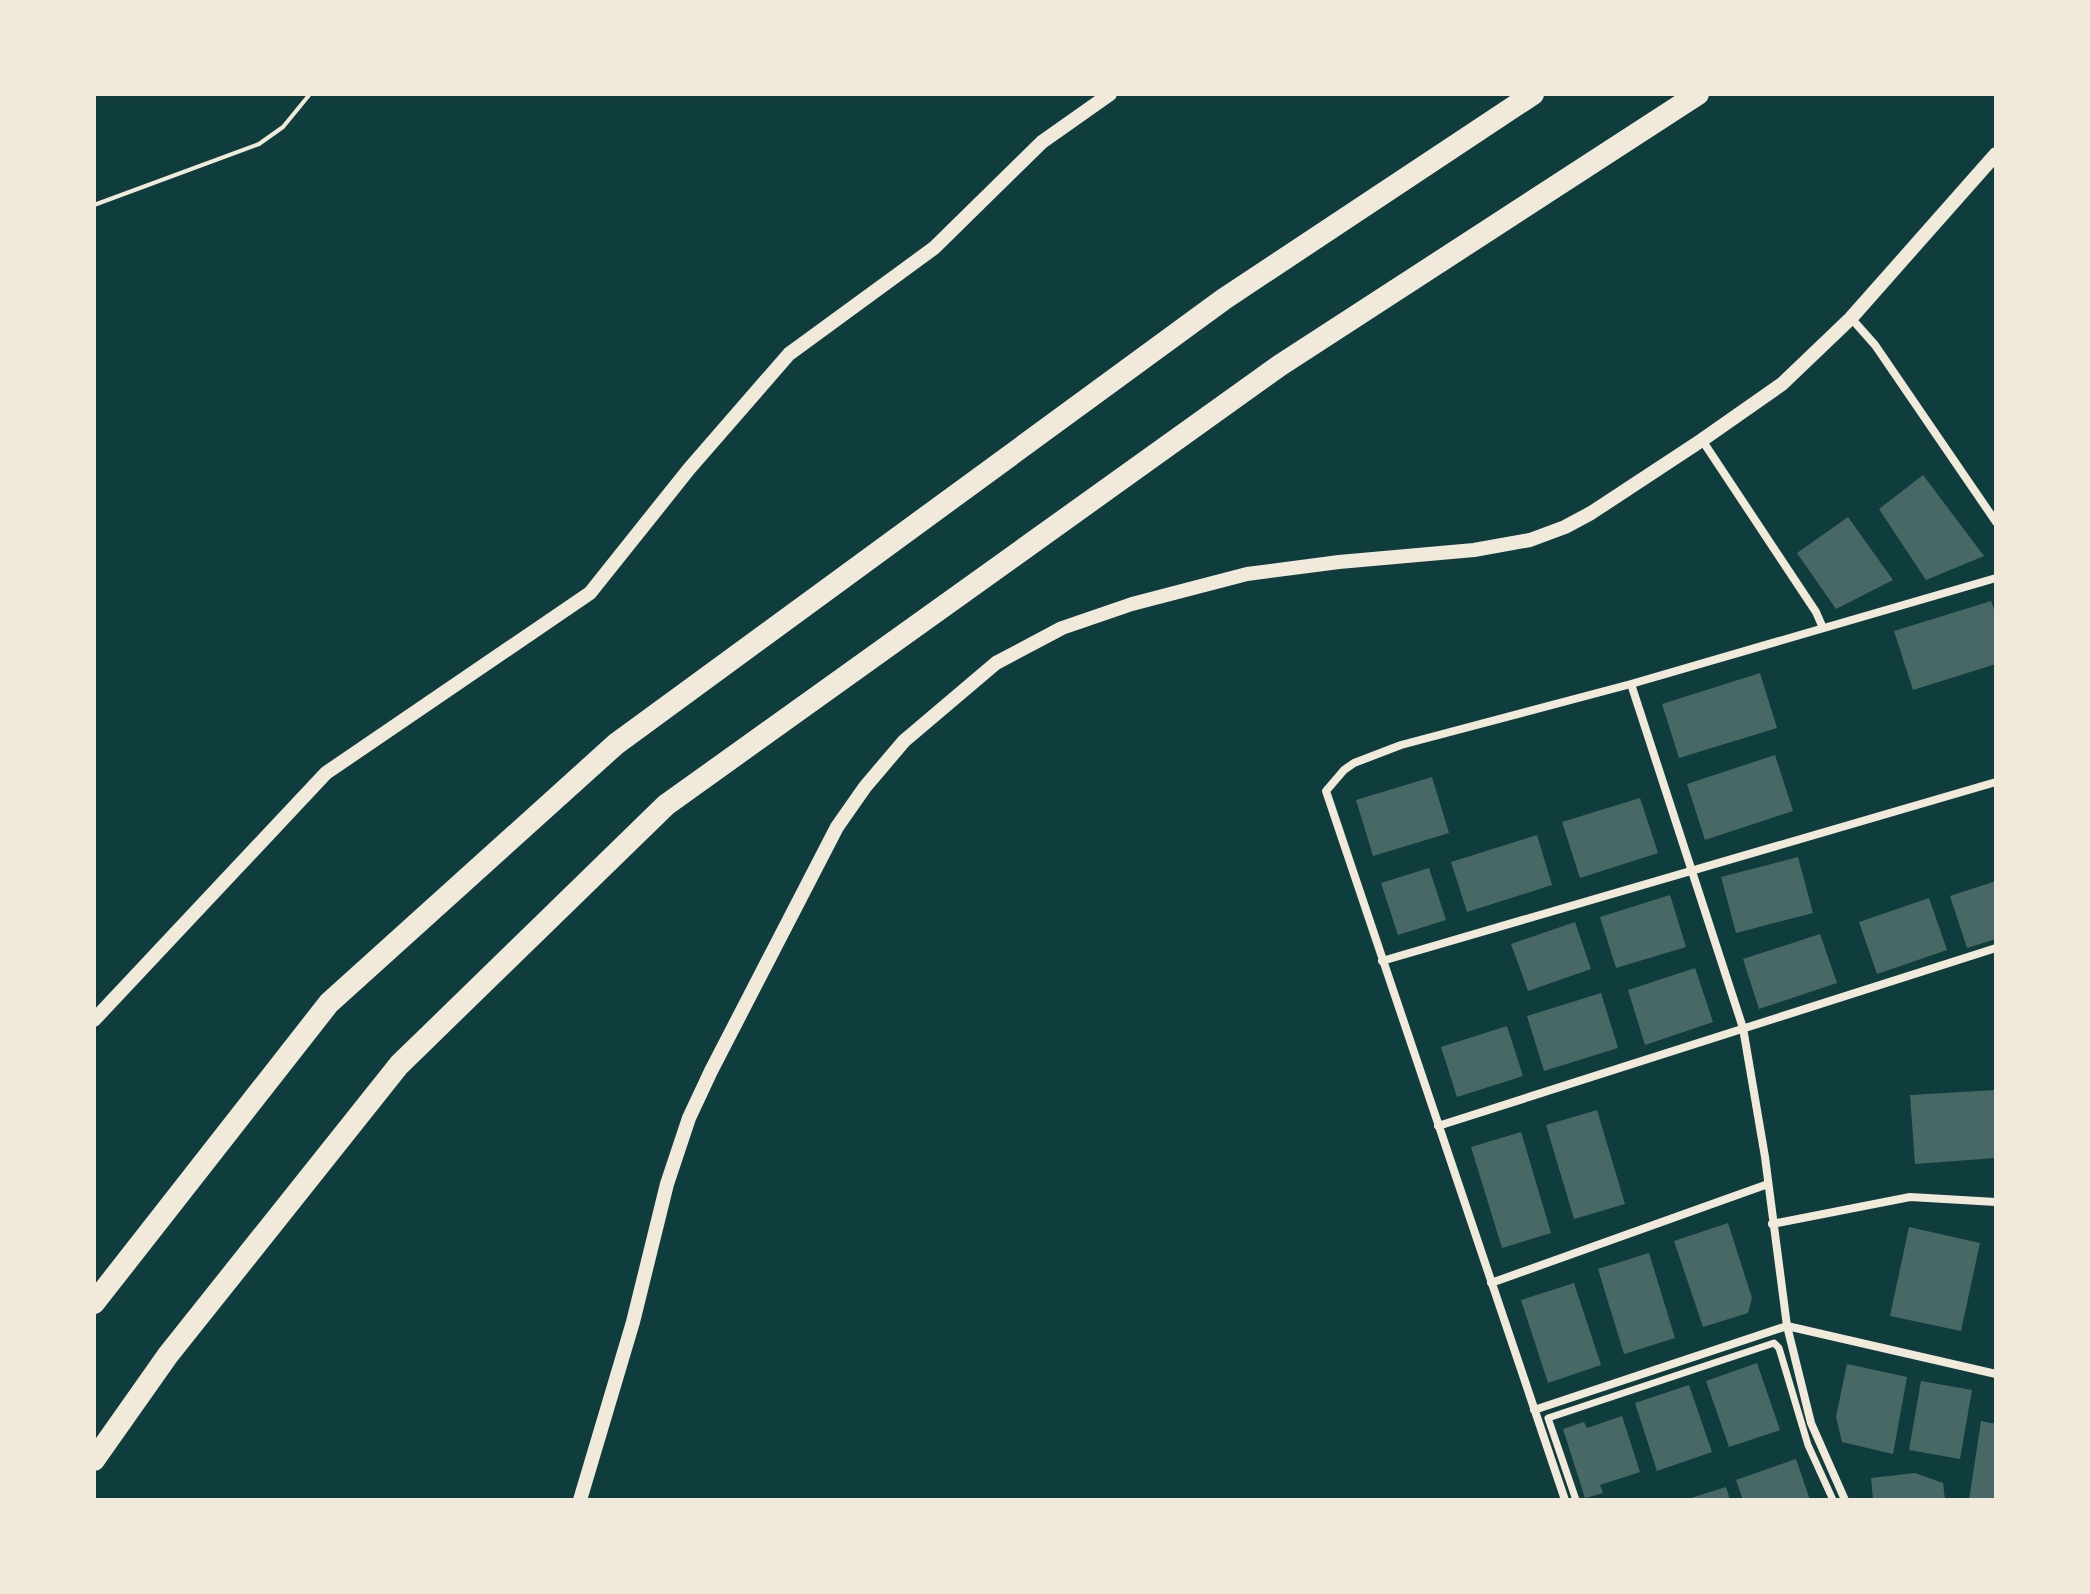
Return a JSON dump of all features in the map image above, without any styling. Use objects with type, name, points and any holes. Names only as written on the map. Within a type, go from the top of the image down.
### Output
[{"type":"highway","points":[[94,1303],[329,1003],[616,744],[1224,299],[1533,94]]},
{"type":"highway","points":[[94,1460],[168,1355],[399,1065],[666,805],[1279,366],[1698,94]]},
{"type":"street","points":[[94,1020],[326,773],[590,593],[689,469],[789,354],[934,248],[1042,142],[1110,94]]},
{"type":"street","points":[[580,1500],[633,1322],[667,1184],[689,1118],[837,827],[865,787],[904,741],[996,663],[1062,628],[1132,604],[1247,574],[1474,550],[1530,540],[1565,527],[1702,440],[1782,384],[1851,318],[1996,154]]},
{"type":"street","points":[[1851,318],[1875,345],[1996,522]]},
{"type":"street","points":[[1702,440],[1816,612],[1823,628]]},
{"type":"street","points":[[1565,1500],[1326,791],[1344,770],[1366,757],[1996,578]]},
{"type":"street","points":[[1631,684],[1743,1028],[1787,1326],[1811,1423],[1845,1500]]},
{"type":"street","points":[[1382,961],[1996,782]]},
{"type":"street","points":[[1438,1126],[1996,948]]},
{"type":"street","points":[[1491,1283],[1768,1184]]},
{"type":"street","points":[[1772,1224],[1910,1197],[1996,1202]]},
{"type":"street","points":[[1534,1410],[1787,1326],[1996,1374]]},
{"type":"street","points":[[1576,1500],[1548,1418],[1774,1343],[1779,1348],[1808,1445],[1833,1500]]},
{"type":"path","points":[[94,205],[259,144],[283,127],[310,94]]},
{"type":"building","points":[[1923,475],[1984,556],[1926,580],[1879,509]]},
{"type":"building","points":[[1848,517],[1893,580],[1836,609],[1797,553]]},
{"type":"building","points":[[1991,601],[1996,615],[1996,664],[1913,690],[1894,631]]},
{"type":"building","points":[[1760,673],[1777,728],[1679,758],[1662,704]]},
{"type":"building","points":[[1775,755],[1793,811],[1705,840],[1687,784]]},
{"type":"building","points":[[1432,777],[1449,833],[1373,856],[1356,800]]},
{"type":"building","points":[[1640,798],[1658,853],[1580,878],[1562,822]]},
{"type":"building","points":[[1537,835],[1552,885],[1467,912],[1451,862]]},
{"type":"building","points":[[1798,857],[1813,913],[1736,933],[1721,877]]},
{"type":"building","points":[[1429,868],[1446,920],[1398,935],[1381,883]]},
{"type":"building","points":[[1996,881],[1996,939],[1967,948],[1950,896]]},
{"type":"building","points":[[1670,895],[1686,947],[1616,968],[1600,917]]},
{"type":"building","points":[[1929,898],[1947,950],[1877,974],[1859,922]]},
{"type":"building","points":[[1575,922],[1591,969],[1528,991],[1511,944]]},
{"type":"building","points":[[1820,934],[1837,983],[1759,1009],[1743,959]]},
{"type":"building","points":[[1695,968],[1713,1022],[1645,1045],[1628,990]]},
{"type":"building","points":[[1601,993],[1618,1048],[1544,1071],[1527,1016]]},
{"type":"building","points":[[1507,1026],[1523,1076],[1457,1097],[1441,1047]]},
{"type":"building","points":[[1996,1090],[1996,1158],[1915,1164],[1910,1095]]},
{"type":"building","points":[[1597,1110],[1625,1204],[1574,1219],[1546,1125]]},
{"type":"building","points":[[1521,1132],[1551,1233],[1502,1248],[1471,1147]]},
{"type":"building","points":[[1728,1223],[1752,1298],[1748,1313],[1703,1327],[1674,1241]]},
{"type":"building","points":[[1909,1227],[1980,1243],[1961,1331],[1890,1316]]},
{"type":"building","points":[[1649,1253],[1675,1338],[1624,1354],[1598,1269]]},
{"type":"building","points":[[1574,1283],[1601,1365],[1548,1383],[1521,1300]]},
{"type":"building","points":[[1757,1363],[1780,1430],[1729,1447],[1706,1381]]},
{"type":"building","points":[[1847,1364],[1907,1377],[1893,1454],[1842,1442],[1836,1417]]},
{"type":"building","points":[[1921,1381],[1972,1390],[1960,1459],[1909,1450]]},
{"type":"building","points":[[1689,1385],[1712,1452],[1657,1471],[1635,1403]]},
{"type":"building","points":[[1622,1416],[1640,1472],[1600,1485],[1603,1493],[1585,1498],[1563,1429],[1584,1422],[1587,1428]]},
{"type":"building","points":[[1981,1421],[1996,1424],[1996,1500],[1969,1500]]},
{"type":"building","points":[[1796,1459],[1810,1500],[1743,1500],[1736,1480]]},
{"type":"building","points":[[1915,1473],[1943,1483],[1945,1500],[1873,1500],[1871,1478]]},
{"type":"building","points":[[1726,1487],[1730,1500],[1688,1500],[1688,1499]]}]
